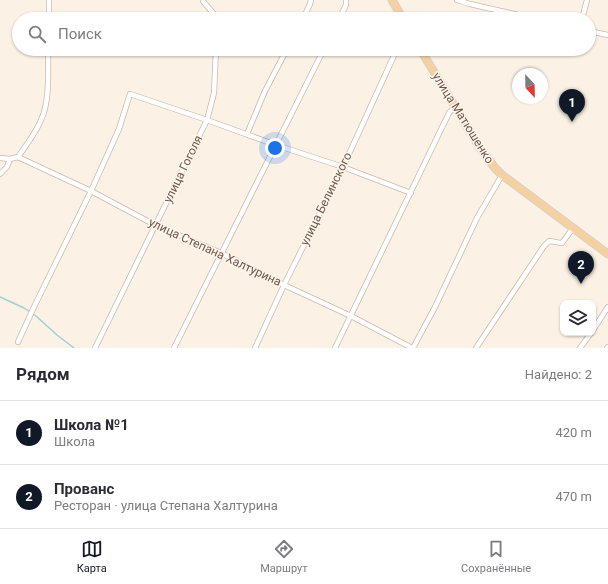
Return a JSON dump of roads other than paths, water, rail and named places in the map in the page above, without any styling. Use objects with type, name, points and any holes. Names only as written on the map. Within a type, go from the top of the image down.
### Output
[{"type":"main road","points":[[392,0],[398,12]]},
{"type":"main road","name":"улица Матюшенко","points":[[424,56],[491,164],[502,175],[608,254]]},
{"type":"street","points":[[49,0],[49,12]]},
{"type":"street","points":[[203,0],[212,12]]},
{"type":"street","points":[[306,12],[311,0]]},
{"type":"street","points":[[342,12],[346,5],[346,0]]},
{"type":"street","points":[[458,0],[505,12]]},
{"type":"street","points":[[584,12],[587,0]]},
{"type":"street","points":[[596,32],[608,35]]},
{"type":"street","points":[[0,158],[18,158],[37,128],[44,113],[48,87],[48,56]]},
{"type":"street","name":"улица Гоголя","points":[[95,348],[207,120],[214,93],[216,56]]},
{"type":"street","points":[[247,134],[265,91],[283,56]]},
{"type":"street","points":[[174,348],[320,56]]},
{"type":"street","name":"улица Белинского","points":[[255,348],[284,285],[343,167],[394,56]]},
{"type":"street","points":[[18,342],[34,306],[91,191],[119,129],[130,94],[343,167],[411,193]]},
{"type":"street","points":[[336,348],[449,113],[455,106]]},
{"type":"street","name":"улица Степана Халтурина","points":[[18,158],[91,191],[155,225],[221,253],[284,285],[351,316],[412,348]]},
{"type":"street","points":[[0,174],[7,167],[10,159]]},
{"type":"street","points":[[412,348],[435,307],[477,218],[502,175]]},
{"type":"street","points":[[476,348],[544,246],[549,241],[562,243],[573,228]]},
{"type":"street","points":[[596,326],[608,308]]},
{"type":"street","points":[[580,348],[589,336]]},
{"type":"waterway","points":[[0,297],[24,308],[36,316],[74,348]]},
{"type":"place","name":"Школа №1","points":[[572,122]]},
{"type":"place","name":"Прованс","points":[[581,284]]}]
